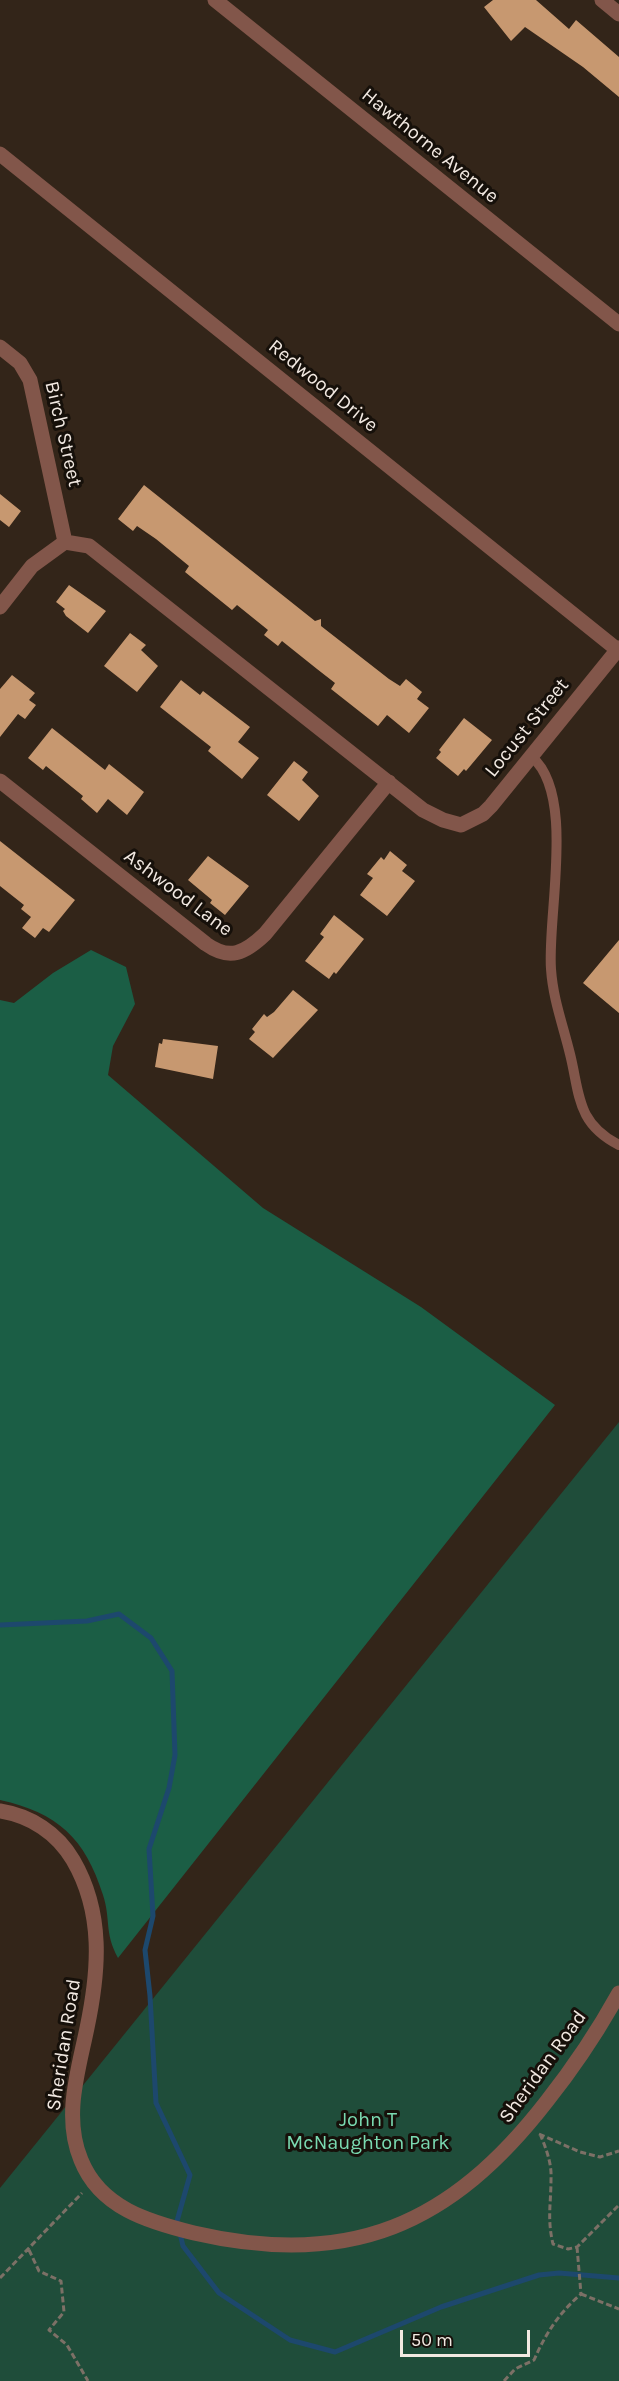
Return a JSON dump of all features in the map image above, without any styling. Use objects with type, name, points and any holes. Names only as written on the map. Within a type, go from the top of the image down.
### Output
[{"type":"street","name":"Hawthorne Avenue","points":[[215,0],[619,324]]},
{"type":"street","points":[[602,0],[619,14]]},
{"type":"street","name":"Redwood Drive","points":[[0,154],[619,650]]},
{"type":"street","name":"Birch Street","points":[[0,347],[20,363],[30,380],[65,542]]},
{"type":"street","points":[[0,607],[32,566],[65,542],[89,546],[111,561],[389,782]]},
{"type":"street","name":"Locust Street","points":[[389,782],[432,816],[461,825],[483,814],[619,650]]},
{"type":"street","name":"Ashwood Lane","points":[[0,781],[200,940],[214,950],[232,955],[241,953],[265,934],[389,782]]},
{"type":"street","name":"Sheridan Road","points":[[0,1811],[32,1821],[57,1838],[77,1867],[92,1905],[97,1946],[96,1978],[76,2078],[73,2115],[77,2147],[91,2179],[105,2195],[125,2210],[167,2226],[199,2234],[259,2242],[299,2244],[340,2242],[381,2232],[427,2212],[470,2184],[532,2131],[619,1994]]},
{"type":"lane","points":[[531,757],[543,767],[552,792],[557,878],[550,943],[555,1007],[570,1054],[582,1109],[595,1129],[619,1145]]},
{"type":"path","points":[[532,2131],[580,2152],[600,2157],[619,2151]]},
{"type":"path","points":[[532,2131],[547,2151],[552,2177],[547,2213],[553,2244],[568,2249],[577,2247],[619,2205]]},
{"type":"path","points":[[0,2278],[79,2199],[91,2179]]},
{"type":"path","points":[[577,2247],[581,2295]]},
{"type":"path","points":[[29,2250],[39,2271],[61,2281],[64,2312],[49,2330],[67,2345],[88,2381]]},
{"type":"path","points":[[581,2295],[619,2309]]},
{"type":"path","points":[[504,2381],[515,2369],[534,2360],[547,2331],[567,2307],[581,2295]]},
{"type":"green space","points":[[91,950],[126,967],[135,1004],[113,1046],[108,1075],[263,1208],[421,1307],[555,1405],[118,1958],[109,1933],[103,1895],[96,1875],[78,1843],[66,1831],[38,1812],[0,1800],[0,1000],[14,1003],[53,973]]},
{"type":"green space","name":"John T McNaughton Park","points":[[619,1422],[619,2381],[0,2381],[0,2188]]},
{"type":"building","points":[[493,0],[536,0],[569,29],[576,20],[619,57],[619,97],[583,67],[525,27],[511,41],[484,7]]},
{"type":"building","points":[[144,485],[315,621],[321,619],[321,626],[389,679],[400,686],[406,679],[422,692],[417,699],[429,708],[409,733],[387,715],[378,726],[331,689],[335,683],[282,641],[278,646],[264,635],[268,630],[237,605],[232,610],[185,572],[189,566],[156,539],[137,526],[133,531],[118,519]]},
{"type":"building","points":[[0,494],[21,511],[9,527],[0,520]]},
{"type":"building","points":[[69,585],[106,611],[88,633],[66,616],[63,611],[65,609],[56,602]]},
{"type":"building","points":[[130,633],[146,645],[141,650],[158,666],[137,692],[104,666]]},
{"type":"building","points":[[12,675],[35,693],[29,700],[36,705],[25,719],[18,714],[0,737],[0,689]]},
{"type":"building","points":[[181,680],[200,695],[203,691],[250,727],[238,742],[259,758],[242,779],[208,751],[211,747],[160,707]]},
{"type":"building","points":[[464,718],[492,740],[466,771],[464,769],[458,776],[436,758],[441,752],[439,750]]},
{"type":"building","points":[[52,728],[105,770],[109,764],[144,792],[127,815],[108,799],[97,813],[81,799],[83,796],[46,766],[43,770],[28,758]]},
{"type":"building","points":[[294,761],[308,772],[302,780],[319,796],[299,821],[267,795]]},
{"type":"building","points":[[0,841],[75,900],[49,932],[43,928],[35,938],[22,928],[31,917],[21,909],[24,905],[0,886]]},
{"type":"building","points":[[390,851],[407,865],[402,871],[415,881],[387,916],[360,895],[373,878],[367,874],[381,857],[384,860]]},
{"type":"building","points":[[208,856],[249,886],[225,915],[210,903],[212,900],[188,880]]},
{"type":"building","points":[[334,915],[364,939],[336,974],[334,972],[329,979],[305,961],[324,937],[320,934]]},
{"type":"building","points":[[619,940],[619,1013],[583,983]]},
{"type":"building","points":[[293,990],[318,1010],[273,1058],[249,1039],[255,1032],[252,1029],[264,1014],[267,1017],[274,1012]]},
{"type":"building","points":[[163,1039],[218,1046],[213,1079],[155,1067],[159,1043],[162,1044]]},
{"type":"waterway","points":[[0,1625],[87,1621],[119,1614],[151,1638],[172,1671],[175,1755],[169,1788],[149,1849],[153,1916],[145,1950],[156,2103],[190,2175],[177,2221],[183,2246],[219,2293],[290,2340],[335,2352],[441,2307],[539,2275],[559,2273],[619,2278]]}]
